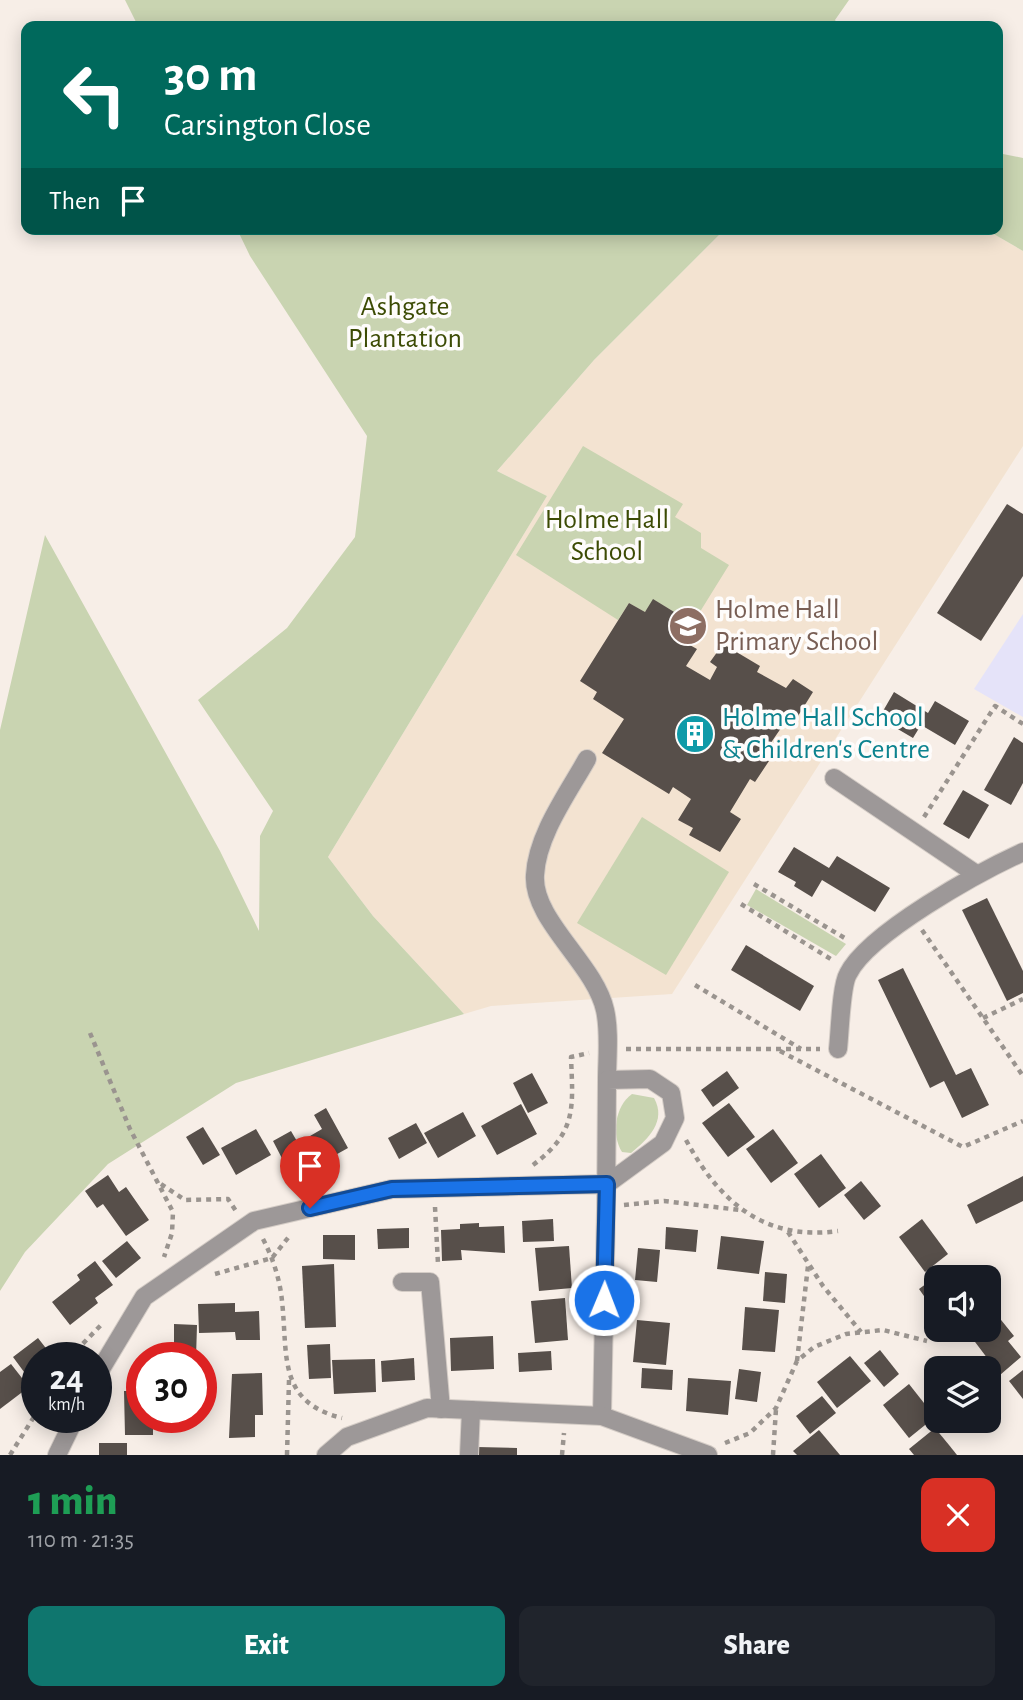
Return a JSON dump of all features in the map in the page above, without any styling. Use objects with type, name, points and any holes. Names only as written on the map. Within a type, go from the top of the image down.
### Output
[{"type":"street","points":[[587,759],[542,845],[534,876],[542,910],[590,976],[605,1010],[607,1184],[602,1416]]},
{"type":"street","points":[[834,778],[976,874]]},
{"type":"street","points":[[838,1049],[847,975],[867,951],[912,916],[976,874],[1023,852]]},
{"type":"street","points":[[112,1350],[144,1297],[250,1224],[392,1189],[607,1184],[663,1143],[674,1118],[671,1093],[650,1079],[607,1080]]},
{"type":"street","points":[[402,1282],[430,1282],[441,1409]]},
{"type":"street","points":[[326,1455],[346,1437],[427,1408],[602,1416],[704,1453]]},
{"type":"street","points":[[469,1455],[471,1410]]},
{"type":"street","points":[[57,1455],[68,1433]]},
{"type":"path","points":[[914,833],[995,706],[1023,724]]},
{"type":"path","points":[[754,884],[867,951]]},
{"type":"path","points":[[741,904],[850,971]]},
{"type":"path","points":[[912,916],[1023,1076]]},
{"type":"path","points":[[695,985],[802,1049]]},
{"type":"path","points":[[983,1018],[1023,999]]},
{"type":"path","points":[[90,1033],[130,1129],[173,1212],[172,1233],[144,1297]]},
{"type":"path","points":[[528,1168],[552,1150],[567,1132],[571,1117],[571,1057],[606,1049],[838,1049]]},
{"type":"path","points":[[776,1049],[962,1147],[1023,1121]]},
{"type":"path","points":[[674,1118],[703,1171],[740,1210]]},
{"type":"path","points":[[158,1181],[185,1200],[228,1199],[250,1224],[272,1258],[282,1299],[289,1375],[287,1455]]},
{"type":"path","points":[[430,1282],[438,1265],[434,1188]]},
{"type":"path","points":[[606,1210],[636,1203],[664,1201],[740,1210],[788,1231],[808,1235],[838,1231]]},
{"type":"path","points":[[206,1276],[272,1258],[310,1208]]},
{"type":"path","points":[[788,1231],[808,1265],[861,1332]]},
{"type":"path","points":[[773,1455],[776,1408],[797,1361],[808,1265]]},
{"type":"path","points":[[85,1342],[104,1323]]},
{"type":"path","points":[[797,1361],[814,1347],[846,1334],[883,1329],[924,1340]]},
{"type":"path","points":[[289,1375],[299,1396],[314,1409],[377,1426]]},
{"type":"path","points":[[704,1453],[750,1433],[776,1408]]},
{"type":"path","points":[[10,1455],[24,1433]]},
{"type":"shaded area","name":"Holme Hall Primary School","points":[[719,235],[995,235],[1023,251],[1023,446],[672,994],[491,1006],[464,1014],[373,916],[328,857],[547,496],[497,471],[594,360]]},
{"type":"shaded area","points":[[1023,614],[1023,717],[974,689]]},
{"type":"green space","points":[[125,0],[849,0],[836,21],[136,21]]},
{"type":"green space","points":[[1003,154],[1023,158],[1023,251],[995,235],[1003,235]]},
{"type":"green space","name":"Ashgate Plantation","points":[[240,235],[719,235],[594,360],[497,471],[547,496],[328,857],[373,916],[464,1014],[236,1083],[108,1164],[25,1252],[0,1291],[0,730],[45,535],[220,851],[259,931],[260,836],[273,811],[198,700],[287,628],[355,537],[367,436],[250,256]]},
{"type":"green space","name":"Holme Hall School","points":[[583,446],[683,504],[675,517],[701,533],[701,548],[729,565],[693,623],[654,600],[645,612],[629,603],[618,620],[516,555]]},
{"type":"green space","points":[[642,817],[729,872],[666,975],[577,923]]},
{"type":"green space","points":[[756,889],[846,944],[836,956],[747,905]]},
{"type":"green space","points":[[632,1094],[654,1098],[658,1114],[654,1129],[631,1153],[622,1152],[616,1129],[618,1113]]},
{"type":"building","points":[[1007,504],[1023,514],[1023,576],[981,641],[937,613]]},
{"type":"building","name":"Holme Hall School & Children's Centre","points":[[653,599],[689,621],[679,639],[697,649],[686,666],[710,680],[717,667],[710,662],[723,644],[760,666],[757,672],[786,688],[793,679],[813,692],[798,716],[792,712],[766,750],[773,755],[755,782],[750,779],[730,812],[741,819],[720,852],[689,835],[693,828],[678,820],[691,799],[673,787],[669,794],[602,753],[624,719],[593,699],[597,692],[580,681],[629,603],[645,612]]},
{"type":"building","points":[[894,692],[928,713],[935,701],[969,721],[955,745],[921,725],[913,738],[879,718]]},
{"type":"building","points":[[1014,737],[1023,743],[1023,783],[1011,805],[984,790]]},
{"type":"building","points":[[963,790],[989,805],[969,839],[943,824]]},
{"type":"building","points":[[794,847],[829,868],[837,856],[890,888],[875,912],[822,880],[812,897],[794,886],[796,882],[778,872]]},
{"type":"building","points":[[987,898],[1023,971],[1023,993],[1007,1001],[962,910]]},
{"type":"building","points":[[746,945],[814,986],[800,1011],[731,970]]},
{"type":"building","points":[[903,968],[956,1075],[971,1068],[989,1105],[962,1118],[944,1081],[930,1088],[878,980]]},
{"type":"building","points":[[727,1071],[739,1088],[713,1107],[701,1090]]},
{"type":"building","points":[[532,1073],[548,1103],[528,1113],[513,1083]]},
{"type":"building","points":[[729,1103],[755,1137],[728,1157],[702,1123]]},
{"type":"building","points":[[521,1104],[537,1134],[497,1155],[481,1126]]},
{"type":"building","points":[[326,1108],[348,1148],[312,1168],[306,1158],[287,1168],[273,1141],[291,1131],[298,1143],[322,1129],[314,1115]]},
{"type":"building","points":[[463,1112],[476,1136],[438,1158],[424,1133]]},
{"type":"building","points":[[416,1123],[427,1143],[399,1159],[388,1138]]},
{"type":"building","points":[[203,1127],[220,1155],[203,1165],[186,1137]]},
{"type":"building","points":[[256,1129],[271,1155],[236,1175],[221,1148]]},
{"type":"building","points":[[773,1129],[798,1163],[771,1183],[746,1149]]},
{"type":"building","points":[[821,1154],[846,1188],[819,1208],[794,1174]]},
{"type":"building","points":[[108,1175],[119,1192],[126,1187],[149,1220],[126,1236],[103,1204],[97,1208],[85,1191]]},
{"type":"building","points":[[1023,1176],[1023,1201],[976,1224],[967,1205]]},
{"type":"building","points":[[861,1181],[881,1206],[864,1220],[844,1195]]},
{"type":"building","points":[[553,1219],[554,1241],[523,1242],[522,1221]]},
{"type":"building","points":[[922,1219],[948,1254],[934,1265],[924,1265],[924,1271],[899,1237]]},
{"type":"building","points":[[479,1223],[479,1227],[504,1226],[505,1253],[461,1250],[462,1260],[442,1261],[441,1230],[460,1229],[460,1224]]},
{"type":"building","points":[[666,1227],[698,1230],[696,1252],[665,1249]]},
{"type":"building","points":[[409,1228],[409,1248],[378,1249],[377,1229]]},
{"type":"building","points":[[323,1235],[355,1235],[355,1260],[323,1259]]},
{"type":"building","points":[[721,1236],[764,1241],[759,1274],[717,1269]]},
{"type":"building","points":[[127,1241],[141,1258],[116,1278],[102,1261]]},
{"type":"building","points":[[569,1246],[572,1288],[539,1291],[535,1248]]},
{"type":"building","points":[[638,1248],[660,1250],[657,1282],[635,1280]]},
{"type":"building","points":[[95,1261],[113,1285],[95,1298],[98,1303],[70,1325],[52,1302],[80,1280],[77,1275]]},
{"type":"building","points":[[334,1264],[336,1327],[305,1328],[302,1266]]},
{"type":"building","points":[[765,1272],[787,1274],[785,1303],[763,1301]]},
{"type":"building","points":[[565,1298],[568,1340],[535,1343],[531,1301]]},
{"type":"building","points":[[235,1303],[235,1312],[259,1311],[260,1340],[236,1340],[235,1332],[199,1333],[198,1304]]},
{"type":"building","points":[[745,1307],[779,1310],[775,1352],[742,1350]]},
{"type":"building","points":[[637,1320],[670,1323],[666,1365],[633,1362]]},
{"type":"building","points":[[1001,1320],[1014,1336],[1008,1341],[1021,1357],[1001,1374],[1001,1356],[986,1356],[975,1342],[1001,1342]]},
{"type":"building","points":[[174,1324],[197,1325],[196,1342],[174,1342]]},
{"type":"building","points":[[493,1336],[494,1369],[451,1371],[450,1338]]},
{"type":"building","points":[[330,1344],[331,1378],[309,1379],[307,1345]]},
{"type":"building","points":[[880,1350],[899,1374],[884,1387],[864,1363]]},
{"type":"building","points":[[21,1351],[21,1368],[13,1357]]},
{"type":"building","points":[[551,1351],[552,1370],[519,1372],[518,1353]]},
{"type":"building","points":[[850,1356],[871,1381],[837,1408],[817,1382]]},
{"type":"building","points":[[414,1358],[415,1380],[382,1382],[381,1361]]},
{"type":"building","points":[[375,1359],[376,1392],[334,1394],[332,1360]]},
{"type":"building","points":[[11,1364],[21,1377],[21,1393],[0,1409],[0,1372]]},
{"type":"building","points":[[642,1368],[673,1370],[672,1390],[641,1388]]},
{"type":"building","points":[[739,1369],[761,1372],[757,1402],[735,1399]]},
{"type":"building","points":[[1023,1370],[1023,1399],[1009,1381]]},
{"type":"building","points":[[262,1373],[263,1415],[255,1415],[255,1437],[229,1438],[232,1374]]},
{"type":"building","points":[[688,1378],[731,1381],[728,1415],[686,1411]]},
{"type":"building","points":[[909,1384],[924,1403],[924,1426],[909,1438],[883,1405]]},
{"type":"building","points":[[126,1391],[126,1433],[153,1435],[125,1435]]},
{"type":"building","points":[[822,1396],[836,1413],[810,1434],[796,1416]]},
{"type":"building","points":[[819,1430],[840,1455],[797,1455],[793,1451]]},
{"type":"building","points":[[929,1433],[939,1433],[957,1455],[914,1455],[909,1449]]},
{"type":"building","points":[[99,1443],[127,1443],[127,1455],[99,1455]]},
{"type":"building","points":[[477,1447],[517,1448],[517,1455],[477,1455]]},
{"type":"place","name":"Holme Hall Primary School","points":[[688,626]]},
{"type":"place","name":"Holme Hall School & Children's Centre","points":[[695,734]]},
{"type":"route","points":[[310,1208],[392,1189],[607,1184],[604,1300]]}]
